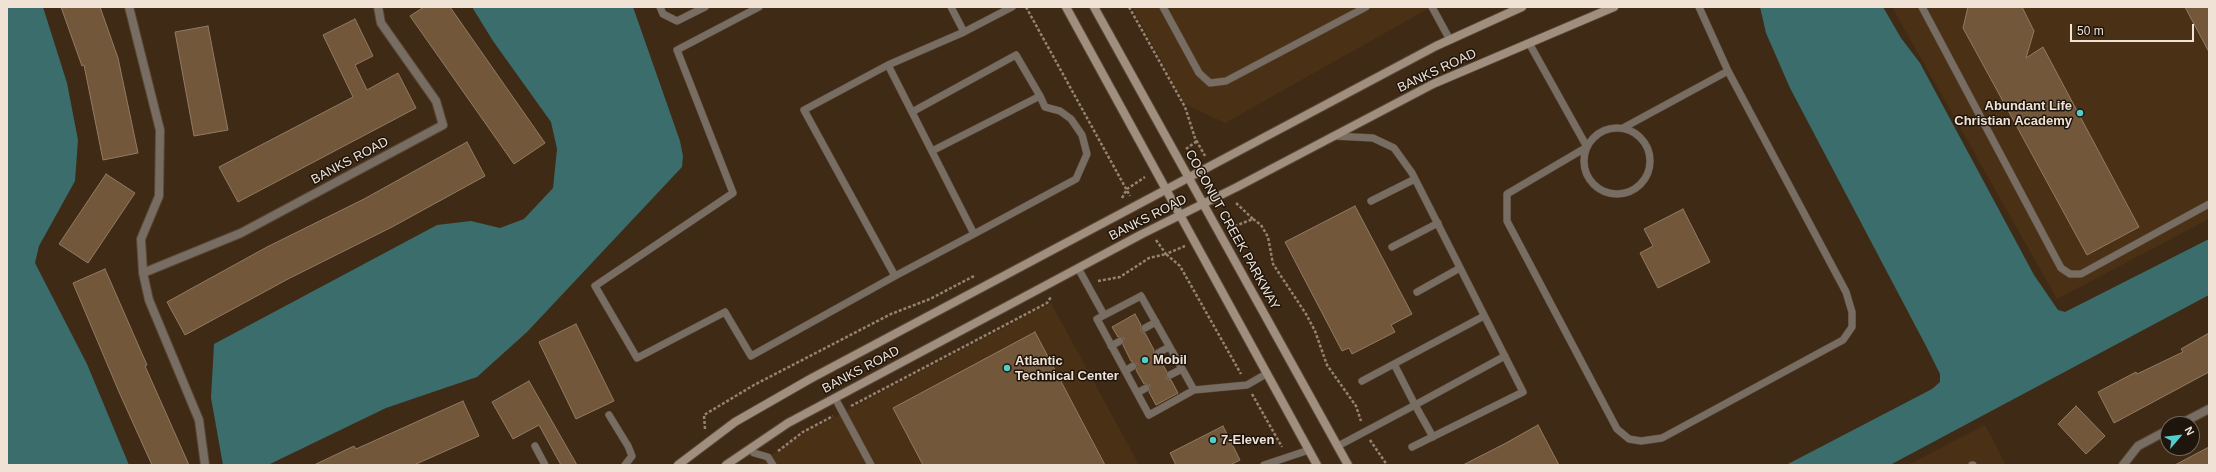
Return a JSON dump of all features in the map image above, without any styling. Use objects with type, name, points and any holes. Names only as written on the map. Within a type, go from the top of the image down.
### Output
[{"type":"street","points":[[130,7],[160,130],[159,196],[141,239],[143,273],[149,300],[198,420],[205,465]]},
{"type":"street","name":"BANKS ROAD","points":[[143,273],[241,233],[443,124],[436,101],[381,23],[378,7]]},
{"type":"street","points":[[1066,7],[1179,216],[1317,465]]},
{"type":"street","name":"COCONUT CREEK PARKWAY","points":[[1094,7],[1348,465]]},
{"type":"street","name":"BANKS ROAD","points":[[678,465],[756,409],[810,379],[1450,40],[1522,7]]},
{"type":"street","name":"BANKS ROAD","points":[[726,465],[788,423],[834,398],[1078,268],[1433,84],[1614,7]]},
{"type":"street","points":[[2195,416],[2209,409]]},
{"type":"street","points":[[2123,465],[2138,446],[2160,434]]},
{"type":"lane","points":[[660,7],[663,14],[677,21],[705,7]]},
{"type":"lane","points":[[759,7],[677,50],[733,193],[595,286],[637,358],[725,312],[751,356],[895,276],[1076,179],[1087,154],[1082,135],[1072,119],[1060,111],[1045,107],[1016,55],[912,112]]},
{"type":"lane","points":[[951,7],[964,32]]},
{"type":"lane","points":[[895,276],[804,110],[888,64],[964,32],[1012,7]]},
{"type":"lane","points":[[1163,7],[1199,73],[1210,83],[1226,81],[1366,7]]},
{"type":"lane","points":[[1432,7],[1450,40]]},
{"type":"lane","points":[[1587,147],[1506,194],[1507,221],[1617,429],[1629,439],[1640,441],[1662,438],[1843,340],[1852,327],[1852,312],[1846,292],[1728,72],[1699,7]]},
{"type":"lane","points":[[1922,7],[2061,268],[2070,274],[2081,274],[2209,204]]},
{"type":"lane","points":[[1529,43],[1587,147]]},
{"type":"lane","points":[[888,64],[974,234]]},
{"type":"lane","points":[[1623,128],[1638,136],[1648,150],[1650,167],[1647,176],[1636,189],[1620,194],[1611,194],[1596,187],[1586,172],[1584,155],[1592,140],[1606,130],[1623,128],[1728,72]]},
{"type":"lane","points":[[932,151],[1040,96]]},
{"type":"lane","points":[[1334,136],[1373,138],[1394,148],[1415,179],[1523,392],[1412,447]]},
{"type":"lane","points":[[1371,201],[1415,179]]},
{"type":"lane","points":[[1392,247],[1438,223]]},
{"type":"lane","points":[[1078,268],[1104,315]]},
{"type":"lane","points":[[1417,292],[1460,268]]},
{"type":"lane","points":[[1194,390],[1141,296],[1097,319],[1149,415],[1194,390],[1247,385],[1266,374]]},
{"type":"lane","points":[[1362,381],[1484,316]]},
{"type":"lane","points":[[1145,328],[1156,322]]},
{"type":"lane","points":[[1112,346],[1120,342]]},
{"type":"lane","points":[[1158,353],[1169,347]]},
{"type":"lane","points":[[1338,446],[1505,356]]},
{"type":"lane","points":[[1394,364],[1433,437]]},
{"type":"lane","points":[[1125,371],[1134,366]]},
{"type":"lane","points":[[1170,376],[1182,369]]},
{"type":"lane","points":[[1137,393],[1146,388]]},
{"type":"lane","points":[[834,398],[871,465]]},
{"type":"lane","points":[[609,415],[628,446],[632,456],[625,465]]},
{"type":"lane","points":[[535,446],[545,465]]},
{"type":"lane","points":[[1264,465],[1308,450]]},
{"type":"lane","points":[[754,452],[768,457],[773,465]]},
{"type":"path","points":[[1026,7],[1136,206]]},
{"type":"path","points":[[1129,7],[1184,108],[1195,138],[1212,166]]},
{"type":"path","points":[[1120,200],[1127,189]]},
{"type":"path","points":[[1253,219],[1261,225],[1268,237],[1272,264],[1315,330],[1327,365],[1356,406],[1365,431],[1387,465]]},
{"type":"path","points":[[1086,282],[1120,278],[1149,258],[1166,254],[1180,266],[1287,457]]},
{"type":"path","points":[[710,441],[704,427],[704,415],[754,385],[891,314],[930,299],[978,274]]},
{"type":"path","points":[[768,457],[803,432],[1047,303],[1054,293]]},
{"type":"shaded area","points":[[1132,7],[1435,7],[1424,11],[1225,123],[1185,104]]},
{"type":"shaded area","name":"Abundant Life Christian Academy","points":[[1892,7],[2209,7],[2209,219],[2057,299]]},
{"type":"shaded area","name":"Atlantic Technical Center","points":[[1051,303],[1139,465],[756,465],[810,430]]},
{"type":"shaded area","points":[[1985,425],[2006,465],[1908,465]]},
{"type":"water","points":[[7,7],[43,7],[67,83],[78,140],[75,181],[39,246],[35,263],[87,364],[129,465],[7,465]]},
{"type":"water","points":[[472,7],[633,7],[680,141],[683,156],[682,167],[527,332],[477,377],[386,408],[268,465],[223,465],[211,398],[214,344],[437,225],[471,221],[500,228],[524,219],[553,188],[557,149],[551,122],[493,41]]},
{"type":"water","points":[[1760,7],[1883,7],[1901,38],[1920,63],[2034,275],[2058,310],[2065,312],[2209,239],[2209,295],[1890,465],[1786,465],[1932,389],[1940,382],[1940,374],[1790,88],[1766,33]]},
{"type":"building","points":[[61,7],[100,7],[118,58],[138,153],[103,160],[84,65],[82,66]]},
{"type":"building","points":[[424,7],[450,7],[545,143],[514,164],[410,16]]},
{"type":"building","name":"Abundant Life Christian Academy","points":[[1968,7],[2022,7],[2034,31],[2026,58],[2043,47],[2139,227],[2087,255],[1963,28]]},
{"type":"building","points":[[2185,7],[2209,7],[2209,52]]},
{"type":"building","points":[[355,19],[373,56],[355,65],[367,90],[398,73],[416,108],[238,202],[219,167],[353,97],[323,35]]},
{"type":"building","points":[[208,26],[228,130],[194,136],[175,32]]},
{"type":"building","points":[[467,142],[485,176],[392,227],[288,279],[185,335],[167,302],[267,247],[364,199]]},
{"type":"building","points":[[106,174],[135,193],[88,263],[59,244]]},
{"type":"building","points":[[1355,206],[1412,314],[1391,325],[1395,332],[1352,354],[1349,348],[1342,351],[1285,242]]},
{"type":"building","points":[[1683,209],[1710,262],[1658,288],[1640,253],[1653,246],[1644,229]]},
{"type":"building","points":[[105,269],[147,365],[145,366],[189,465],[152,465],[119,392],[73,283]]},
{"type":"building","name":"Mobil","points":[[1135,314],[1141,325],[1141,331],[1145,333],[1154,350],[1154,356],[1159,358],[1167,372],[1166,378],[1171,380],[1178,393],[1156,405],[1149,392],[1150,385],[1144,384],[1136,370],[1137,364],[1131,361],[1123,345],[1124,338],[1118,337],[1112,327]]},
{"type":"building","points":[[576,324],[614,401],[576,419],[539,342]]},
{"type":"building","points":[[1035,332],[1105,465],[923,465],[893,408]]},
{"type":"building","points":[[2209,333],[2209,372],[2114,423],[2098,392],[2136,372],[2137,374],[2183,352],[2181,349]]},
{"type":"building","points":[[529,381],[577,465],[561,465],[539,425],[513,439],[492,402]]},
{"type":"building","points":[[463,401],[479,436],[414,465],[314,465],[354,446],[356,449]]},
{"type":"building","points":[[2076,406],[2105,436],[2086,454],[2058,424]]},
{"type":"building","points":[[1538,425],[1559,465],[1463,465],[1506,443]]},
{"type":"building","name":"7-Eleven","points":[[1223,426],[1240,460],[1230,465],[1176,465],[1170,453]]},
{"type":"building","points":[[2209,447],[2209,465],[2175,465],[2192,456],[2200,456],[2200,452]]},
{"type":"place","name":"Abundant Life Christian Academy","points":[[2080,113]]},
{"type":"place","name":"Mobil","points":[[1145,360]]},
{"type":"place","name":"Atlantic Technical Center","points":[[1007,368]]},
{"type":"place","name":"7-Eleven","points":[[1213,440]]}]
